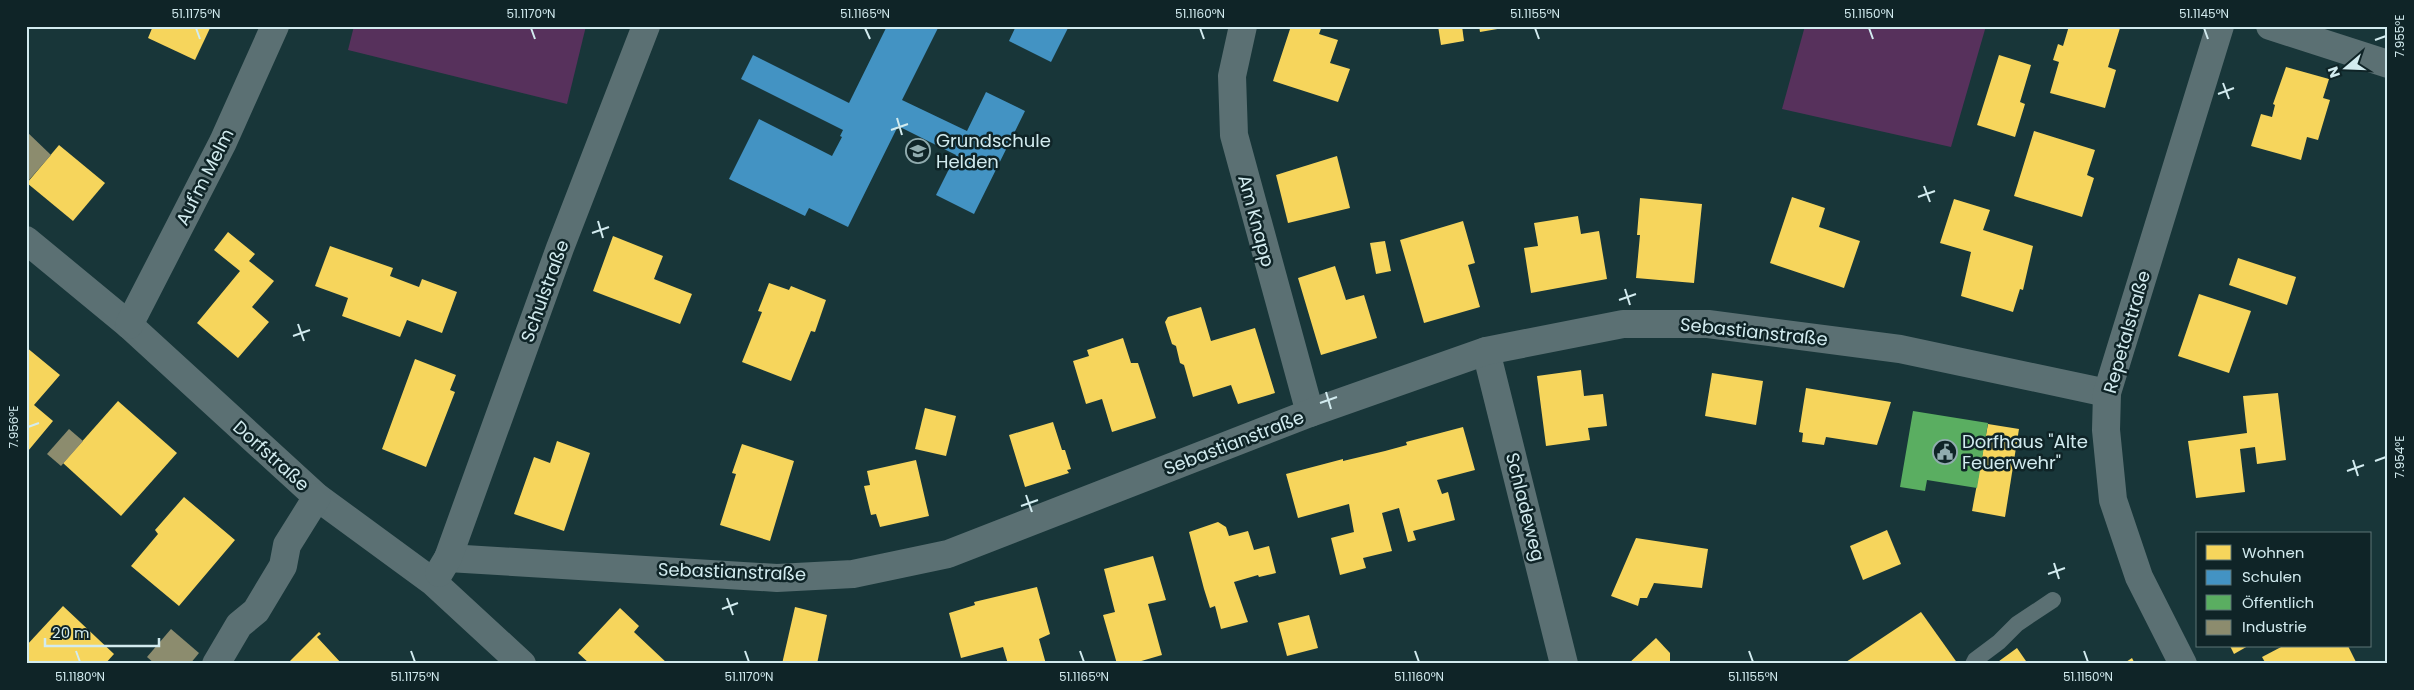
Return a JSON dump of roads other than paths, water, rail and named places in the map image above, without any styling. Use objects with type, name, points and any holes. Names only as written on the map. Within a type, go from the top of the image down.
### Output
[{"type":"street","name":"Auf'm Melm","points":[[129,325],[223,142],[275,26]]},
{"type":"street","name":"Schulstraße","points":[[448,558],[560,248],[646,26]]},
{"type":"street","name":"Am Knapp","points":[[1243,26],[1232,76],[1234,135],[1310,414]]},
{"type":"street","name":"Repetalstraße","points":[[2183,664],[2139,577],[2113,500],[2106,430],[2107,393],[2220,26]]},
{"type":"street","points":[[2270,26],[2388,64]]},
{"type":"street","name":"Dorfstraße","points":[[26,240],[129,325],[317,497],[433,582],[522,664]]},
{"type":"street","name":"Sebastianstraße","points":[[448,558],[777,578],[853,574],[948,554],[1310,414],[1486,351],[1623,324],[1708,324],[1900,349],[2107,393]]},
{"type":"street","name":"Schladeweg","points":[[1486,351],[1564,664]]},
{"type":"street","points":[[216,664],[239,624],[256,610],[283,566],[287,545],[317,497]]},
{"type":"street","points":[[433,582],[448,558]]},
{"type":"lane","points":[[1973,664],[2017,624],[2053,600]]},
{"type":"place","name":"Grundschule Helden","points":[[918,151]]},
{"type":"place","name":"Dorfhaus \"Alte Feuerwehr\"","points":[[1945,452]]}]
